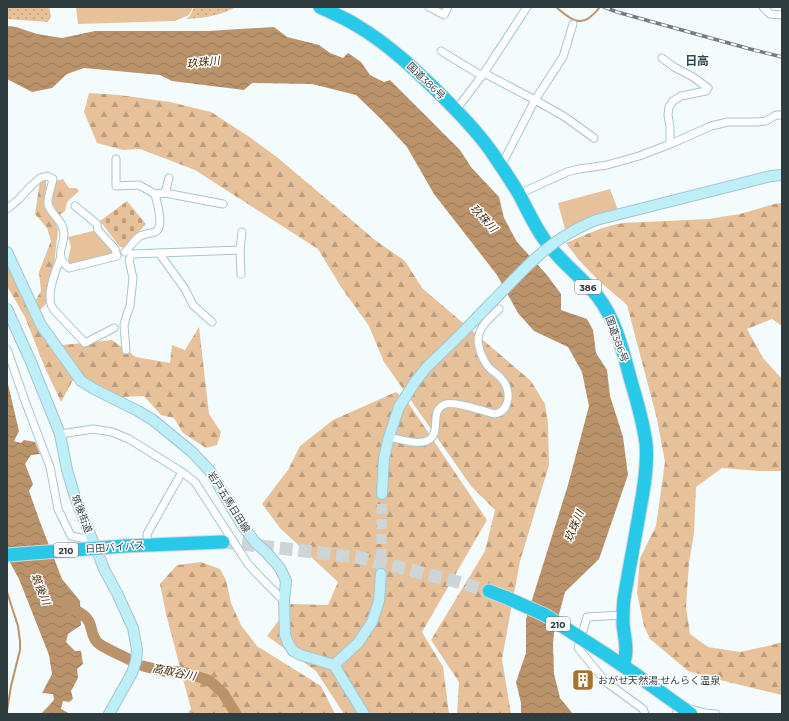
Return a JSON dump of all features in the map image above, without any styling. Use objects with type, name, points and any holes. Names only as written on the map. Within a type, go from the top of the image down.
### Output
[{"type":"highway","name":"国道386号","points":[[320,7],[355,24],[382,42],[417,72],[456,110],[480,137],[502,166],[532,219],[549,245],[563,262],[592,290],[606,310],[617,333],[639,410],[646,444],[646,473],[624,600],[624,634],[627,648],[623,665]]},
{"type":"highway","name":"日田バイパス","points":[[7,555],[148,544],[223,542]]},
{"type":"highway","name":"210","points":[[489,591],[545,616],[623,665],[682,711]]},
{"type":"street","points":[[429,7],[444,15],[448,7]]},
{"type":"street","points":[[456,110],[483,74],[527,7]]},
{"type":"street","points":[[763,7],[770,14],[782,15]]},
{"type":"street","points":[[502,166],[535,100],[563,56],[573,24]]},
{"type":"street","points":[[440,51],[535,100],[565,117],[594,138]]},
{"type":"street","points":[[662,58],[674,67],[693,76],[708,88],[706,91],[681,96],[673,101],[669,107],[668,115],[670,144]]},
{"type":"street","points":[[519,194],[567,172],[638,156],[711,126],[728,122],[766,121],[782,115]]},
{"type":"street","points":[[116,159],[116,186],[139,185],[155,194],[166,193],[223,204]]},
{"type":"street","points":[[390,436],[410,441],[422,442],[429,439],[434,433],[436,426],[435,417],[439,407],[447,403],[456,403],[494,414],[500,413],[506,406],[509,398],[507,389],[502,379],[488,367],[481,355],[478,341],[479,334],[482,326],[496,305],[539,255],[563,237],[596,220],[771,176],[782,175]]},
{"type":"street","points":[[7,209],[40,178],[46,176],[53,179],[48,202],[51,210],[62,223],[64,233],[60,254],[63,263],[69,268],[117,256],[115,249],[98,230],[97,224],[75,206]]},
{"type":"street","points":[[166,193],[168,178]]},
{"type":"street","points":[[126,350],[124,325],[130,306],[133,278],[129,253],[138,237],[145,233],[155,232],[158,230],[161,223],[155,194]]},
{"type":"street","points":[[241,274],[240,250],[242,232]]},
{"type":"street","points":[[116,252],[159,253],[240,250]]},
{"type":"street","name":"岩戸五馬日田線","points":[[7,252],[41,325],[76,376],[94,389],[153,420],[192,452],[210,471],[242,525],[255,542],[280,568],[286,581],[284,601],[285,635],[293,651],[301,655],[334,665]]},
{"type":"street","points":[[159,253],[185,289],[193,306],[212,322]]},
{"type":"street","points":[[61,257],[52,280],[50,293],[50,304],[54,310],[85,343],[114,328]]},
{"type":"street","points":[[382,494],[384,458],[399,407],[426,368],[459,336],[496,305]]},
{"type":"street","name":"筑後街道","points":[[7,309],[31,362],[60,434],[67,470],[75,497],[105,571],[133,628],[137,650],[136,661],[132,673],[109,714]]},
{"type":"street","points":[[7,349],[50,467],[58,509],[71,536],[92,540]]},
{"type":"street","points":[[60,434],[93,429],[112,432],[129,439],[182,472],[195,482],[240,554],[284,601]]},
{"type":"street","points":[[148,544],[147,534],[182,472]]},
{"type":"street","points":[[364,714],[334,665],[358,643],[372,622],[379,601],[381,574]]},
{"type":"street","points":[[623,615],[587,617],[578,648],[606,682],[643,709],[645,714]]},
{"type":"street","points":[[682,711],[716,714]]},
{"type":"green space","points":[[7,7],[49,7],[51,16],[48,22],[7,19]]},
{"type":"green space","points":[[76,7],[193,7],[189,15],[175,21],[78,24]]},
{"type":"green space","points":[[194,7],[236,7],[224,13],[186,19],[190,16]]},
{"type":"green space","points":[[89,93],[119,95],[170,102],[211,112],[251,138],[278,158],[375,240],[405,261],[422,288],[531,381],[545,404],[548,423],[549,465],[520,561],[502,659],[511,714],[457,714],[459,682],[431,640],[485,551],[495,510],[471,486],[384,362],[369,326],[341,287],[318,249],[195,170],[140,149],[123,150],[97,143],[84,112]]},
{"type":"green space","points":[[63,179],[69,188],[76,188],[79,191],[67,202],[65,211],[58,216],[52,210],[52,197],[56,181]]},
{"type":"green space","points":[[46,180],[44,207],[55,221],[58,230],[54,265],[49,278],[46,304],[38,312],[34,303],[41,291],[39,272],[51,241],[47,228],[35,214],[40,181]]},
{"type":"green space","points":[[610,189],[618,210],[590,218],[565,229],[558,203]]},
{"type":"green space","points":[[127,201],[146,224],[125,247],[120,247],[100,221]]},
{"type":"green space","points":[[782,203],[782,326],[772,319],[747,329],[763,358],[782,379],[782,471],[722,468],[696,487],[694,533],[689,563],[686,607],[690,634],[708,647],[740,652],[782,642],[782,695],[688,671],[650,639],[644,626],[637,593],[640,558],[656,526],[665,462],[657,419],[627,305],[598,280],[578,259],[566,243],[616,224],[708,219],[740,214]]},
{"type":"green space","points":[[97,230],[116,255],[70,266],[68,259],[71,247],[68,237]]},
{"type":"green space","points":[[7,258],[53,346],[112,340],[136,357],[170,363],[172,345],[185,350],[199,327],[209,414],[221,432],[217,445],[206,448],[183,433],[174,418],[161,415],[144,396],[122,397],[74,378],[61,402],[45,368],[25,317],[7,286]]},
{"type":"green space","points":[[396,392],[409,404],[487,520],[422,632],[443,667],[449,714],[344,714],[316,671],[267,636],[291,604],[328,605],[338,582],[280,528],[262,504],[288,470],[300,446],[333,420]]},
{"type":"green space","points":[[201,562],[220,569],[226,580],[231,603],[241,625],[257,646],[321,686],[335,714],[187,714],[191,709],[166,614],[160,584],[177,565]]},
{"type":"water","name":"玖珠川","points":[[7,26],[16,27],[37,34],[62,38],[95,31],[208,31],[274,27],[287,37],[319,45],[330,53],[343,58],[348,53],[361,62],[370,75],[384,82],[390,80],[460,150],[471,167],[499,197],[504,218],[517,242],[547,275],[561,294],[561,310],[587,319],[593,330],[596,353],[607,370],[610,396],[623,437],[628,475],[599,559],[565,592],[554,633],[554,674],[560,698],[573,714],[521,714],[521,703],[516,682],[526,653],[526,619],[568,485],[589,406],[582,372],[568,347],[534,331],[518,313],[497,275],[434,194],[407,147],[356,95],[312,84],[252,83],[244,90],[172,81],[160,75],[84,68],[67,74],[52,88],[32,92],[7,79]]},
{"type":"water","name":"筑後川","points":[[7,380],[19,431],[14,441],[21,443],[24,440],[35,442],[40,454],[31,455],[25,464],[33,484],[29,491],[62,579],[80,601],[81,625],[68,634],[66,642],[75,651],[81,651],[83,664],[77,669],[78,678],[71,691],[73,699],[69,702],[63,701],[61,709],[70,714],[41,714],[54,700],[53,694],[42,693],[52,674],[49,655],[19,579],[7,557]]},
{"type":"waterway","points":[[556,7],[567,16],[580,21],[589,18],[600,7]]},
{"type":"waterway","points":[[7,592],[18,626],[20,641],[20,650],[11,686],[7,711]]},
{"type":"waterway","name":"高取谷川","points":[[67,607],[84,615],[89,621],[92,633],[97,642],[130,660]]},
{"type":"waterway","name":"高取谷川","points":[[143,666],[163,671],[182,672],[211,682],[223,693],[236,714]]},
{"type":"tunnel","points":[[381,574],[382,494]]},
{"type":"tunnel","points":[[223,542],[362,558],[489,591]]},
{"type":"railway","points":[[604,7],[617,12],[782,57]]},
{"type":"place","name":"おがせ天然湯;せんらく温泉","points":[[583,680]]},
{"type":"district","name":"日高","points":[[697,60]]}]
